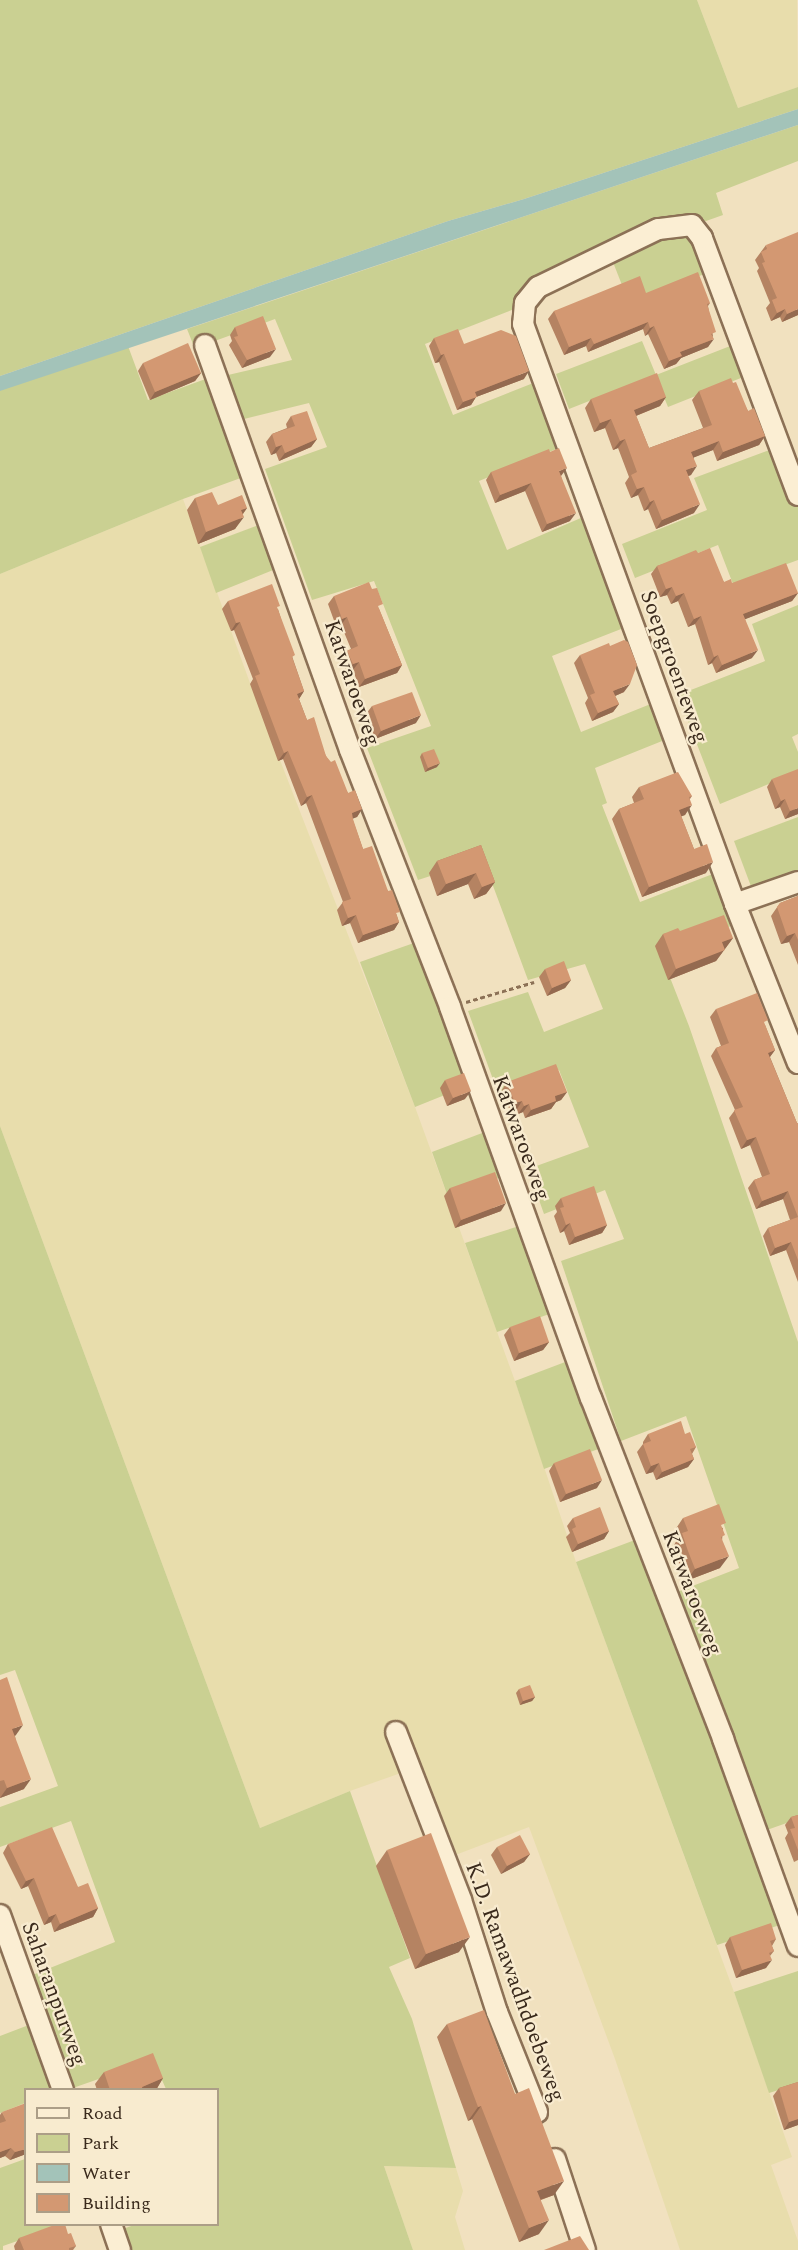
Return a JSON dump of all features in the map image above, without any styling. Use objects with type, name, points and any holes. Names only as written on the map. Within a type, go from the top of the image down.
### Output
[{"type":"street","name":"Soepgroenteweg","points":[[798,495],[702,238],[692,225],[658,229],[538,287],[525,303],[523,324],[735,904],[798,1064]]},
{"type":"street","name":"Katwaroeweg","points":[[205,345],[350,750],[450,1007],[591,1398],[723,1739],[798,1946]]},
{"type":"street","points":[[735,904],[798,882]]},
{"type":"street","name":"K.D. Ramawadhdoebeweg","points":[[396,1732],[460,1900],[497,2012],[546,2136],[585,2250]]},
{"type":"street","name":"Saharanpurweg","points":[[0,1915],[62,2088]]},
{"type":"street","points":[[112,2226],[120,2250]]},
{"type":"path","points":[[450,1007],[534,982]]},
{"type":"shaded area","points":[[697,0],[797,0],[798,87],[738,108]]},
{"type":"shaded area","points":[[183,499],[250,683],[415,1107],[515,1381],[576,1562],[792,2157],[771,2165],[798,2241],[798,2250],[680,2250],[615,2059],[529,1827],[450,1857],[415,1768],[350,1791],[260,1828],[0,1126],[0,574]]},
{"type":"shaded area","points":[[384,2166],[456,2168],[463,2191],[455,2217],[465,2250],[413,2250]]},
{"type":"green space","points":[[0,0],[697,0],[738,108],[798,87],[798,109],[524,199],[448,221],[0,376]]},
{"type":"green space","points":[[798,125],[798,161],[716,193],[723,215],[706,221],[692,218],[522,306],[425,344],[453,415],[546,378],[571,443],[479,481],[507,550],[597,511],[639,622],[552,656],[581,732],[668,697],[682,733],[595,768],[607,803],[602,805],[640,902],[731,867],[750,919],[660,952],[689,1026],[798,1342],[798,1819],[764,1831],[677,1592],[739,1568],[686,1416],[621,1441],[561,1261],[624,1239],[605,1190],[544,1214],[528,1169],[589,1147],[559,1070],[498,1093],[468,1011],[528,992],[544,1032],[603,1009],[585,964],[528,980],[483,859],[418,880],[367,748],[431,726],[374,581],[312,600],[265,469],[327,447],[309,403],[244,419],[228,375],[292,360],[275,319],[212,342],[209,338],[193,344],[187,329]]},
{"type":"green space","points":[[678,228],[693,230],[720,268],[629,303],[611,257]]},
{"type":"green space","points":[[642,341],[656,375],[743,341],[756,372],[668,407],[655,375],[569,409],[556,374]]},
{"type":"green space","points":[[128,346],[148,400],[211,377],[249,475],[183,499],[0,574],[0,390]]},
{"type":"green space","points":[[783,445],[798,485],[798,560],[733,584],[718,545],[635,578],[622,544],[707,510],[694,478]]},
{"type":"green space","points":[[267,522],[283,566],[216,593],[200,547]]},
{"type":"green space","points":[[798,605],[798,734],[792,737],[798,752],[798,772],[720,804],[678,695],[765,661],[752,624]]},
{"type":"green space","points":[[798,817],[798,885],[752,889],[734,841]]},
{"type":"green space","points":[[428,938],[482,1080],[415,1107],[360,962]]},
{"type":"green space","points":[[0,1126],[260,1828],[350,1791],[410,1958],[389,1967],[412,2019],[456,2168],[384,2166],[413,2250],[127,2250],[120,2230],[131,2226],[219,2226],[219,2088],[166,2088],[153,2060],[70,2088],[30,1976],[115,1942],[71,1821],[0,1847],[0,1807],[58,1786],[15,1670],[0,1675]]},
{"type":"green space","points":[[498,1127],[515,1172],[448,1197],[432,1152]]},
{"type":"green space","points":[[532,1222],[564,1309],[497,1332],[465,1243]]},
{"type":"green space","points":[[581,1356],[612,1444],[544,1469],[515,1381]]},
{"type":"green space","points":[[643,1537],[786,1923],[717,1945],[576,1562]]},
{"type":"green space","points":[[798,1971],[798,2084],[769,2093],[734,1992]]},
{"type":"green space","points":[[34,2023],[58,2088],[24,2088],[24,2103],[0,2113],[0,2036]]},
{"type":"green space","points":[[24,2159],[24,2226],[60,2226],[3,2246],[3,2250],[0,2250],[0,2168]]},
{"type":"water","points":[[798,109],[798,125],[0,391],[0,376],[448,221],[524,199]]},
{"type":"building","points":[[798,232],[798,309],[787,314],[785,309],[777,313],[772,300],[777,298],[762,263],[765,262],[761,252],[767,249],[766,245]]},
{"type":"building","points":[[698,272],[710,303],[707,304],[716,332],[711,334],[714,339],[680,352],[682,356],[669,361],[654,326],[650,328],[648,322],[594,344],[591,338],[569,347],[554,311],[640,276],[646,293]]},
{"type":"building","points":[[263,316],[276,349],[247,360],[234,337],[238,336],[235,327]]},
{"type":"building","points":[[458,329],[464,344],[501,330],[516,336],[529,371],[475,392],[477,397],[463,402],[444,354],[441,355],[434,338]]},
{"type":"building","points":[[188,343],[201,373],[155,392],[143,363]]},
{"type":"building","points":[[657,373],[666,397],[634,410],[649,448],[712,425],[699,391],[731,378],[733,383],[736,382],[748,411],[754,408],[765,436],[723,452],[719,441],[691,452],[697,466],[686,470],[700,504],[662,520],[654,500],[650,502],[644,487],[637,489],[631,475],[637,472],[625,439],[620,441],[611,419],[600,423],[591,399]]},
{"type":"building","points":[[307,411],[317,439],[285,453],[282,445],[276,447],[272,434],[295,426],[291,416]]},
{"type":"building","points":[[559,448],[567,468],[559,471],[576,513],[547,524],[531,483],[500,495],[491,472],[549,449],[550,452]]},
{"type":"building","points":[[212,492],[218,505],[242,495],[247,508],[241,510],[244,517],[206,532],[195,498]]},
{"type":"building","points":[[710,548],[724,582],[731,579],[732,583],[786,563],[798,593],[743,614],[758,650],[722,665],[718,655],[714,657],[701,616],[694,619],[684,593],[676,596],[672,587],[666,589],[657,566],[696,550],[698,553]]},
{"type":"building","points":[[369,582],[372,589],[377,588],[383,604],[378,606],[402,665],[365,679],[359,662],[353,664],[347,651],[358,646],[347,617],[342,619],[334,596]]},
{"type":"building","points":[[272,584],[280,606],[277,607],[295,655],[292,657],[304,691],[297,694],[307,720],[314,717],[326,756],[331,762],[335,760],[348,793],[355,790],[362,809],[352,813],[363,849],[372,846],[388,891],[392,890],[400,912],[396,913],[399,922],[363,935],[356,915],[348,918],[342,902],[351,899],[312,795],[307,797],[288,751],[284,753],[255,676],[260,674],[240,622],[236,623],[228,601]]},
{"type":"building","points":[[624,640],[628,642],[637,665],[630,684],[613,691],[619,704],[598,713],[590,695],[595,693],[580,655],[609,643],[610,646]]},
{"type":"building","points":[[412,692],[421,715],[381,731],[372,706]]},
{"type":"building","points":[[434,749],[440,763],[428,768],[422,753]]},
{"type":"building","points":[[798,769],[798,808],[790,811],[785,799],[781,801],[772,779]]},
{"type":"building","points":[[678,772],[692,796],[689,797],[692,805],[679,810],[694,849],[707,844],[713,862],[649,887],[619,809],[644,799],[639,787]]},
{"type":"building","points":[[481,845],[495,882],[482,887],[476,873],[446,884],[437,861]]},
{"type":"building","points":[[798,896],[798,940],[795,933],[787,936],[777,907],[780,903]]},
{"type":"building","points":[[724,915],[733,938],[722,942],[725,950],[676,969],[663,934],[678,928],[680,931]]},
{"type":"building","points":[[564,961],[571,980],[552,988],[545,969]]},
{"type":"building","points":[[757,993],[768,1020],[764,1022],[775,1050],[768,1053],[798,1123],[798,1217],[788,1191],[762,1201],[754,1180],[770,1174],[756,1137],[747,1140],[734,1110],[743,1107],[716,1048],[729,1043],[716,1009]]},
{"type":"building","points":[[556,1064],[567,1092],[555,1096],[556,1101],[531,1110],[529,1104],[524,1106],[522,1101],[515,1103],[507,1082]]},
{"type":"building","points":[[464,1073],[471,1091],[453,1098],[445,1080]]},
{"type":"building","points":[[495,1172],[506,1203],[461,1220],[450,1188]]},
{"type":"building","points":[[594,1186],[607,1225],[575,1237],[570,1223],[566,1225],[560,1208],[564,1207],[561,1198]]},
{"type":"building","points":[[798,1217],[798,1260],[791,1242],[775,1248],[768,1228]]},
{"type":"building","points":[[540,1316],[549,1342],[519,1353],[510,1327]]},
{"type":"building","points":[[681,1421],[685,1434],[690,1432],[696,1447],[690,1449],[694,1459],[662,1472],[659,1463],[651,1466],[643,1444],[651,1441],[648,1434]]},
{"type":"building","points":[[590,1449],[602,1480],[566,1494],[554,1463]]},
{"type":"building","points":[[719,1504],[726,1523],[721,1525],[725,1535],[721,1537],[729,1556],[695,1569],[682,1533],[688,1531],[683,1518]]},
{"type":"building","points":[[600,1507],[609,1531],[578,1544],[572,1529],[576,1527],[573,1518]]},
{"type":"building","points":[[7,1677],[23,1725],[12,1729],[31,1779],[7,1788],[4,1780],[0,1781],[0,1680]]},
{"type":"building","points":[[530,1685],[535,1697],[523,1701],[519,1689]]},
{"type":"building","points":[[798,1815],[798,1850],[790,1829],[795,1828],[791,1817]]},
{"type":"building","points":[[52,1827],[78,1887],[88,1883],[98,1908],[60,1924],[56,1914],[49,1917],[34,1878],[26,1881],[8,1844]]},
{"type":"building","points":[[431,1833],[470,1937],[426,1954],[387,1850]]},
{"type":"building","points":[[520,1835],[530,1854],[507,1866],[497,1847]]},
{"type":"building","points":[[771,1923],[776,1939],[770,1941],[774,1951],[769,1953],[772,1960],[742,1970],[730,1937]]},
{"type":"building","points":[[484,2010],[515,2094],[529,2088],[564,2181],[537,2191],[549,2220],[529,2228],[481,2106],[478,2107],[447,2024]]},
{"type":"building","points":[[153,2053],[163,2078],[142,2088],[109,2088],[104,2072]]},
{"type":"building","points":[[798,2082],[798,2119],[789,2122],[779,2088]]},
{"type":"building","points":[[24,2104],[24,2150],[15,2152],[11,2148],[0,2152],[0,2123],[6,2121],[2,2112]]},
{"type":"building","points":[[52,2226],[66,2226],[76,2246],[69,2250],[24,2250],[19,2238]]},
{"type":"building","points":[[580,2236],[589,2250],[544,2250]]}]
